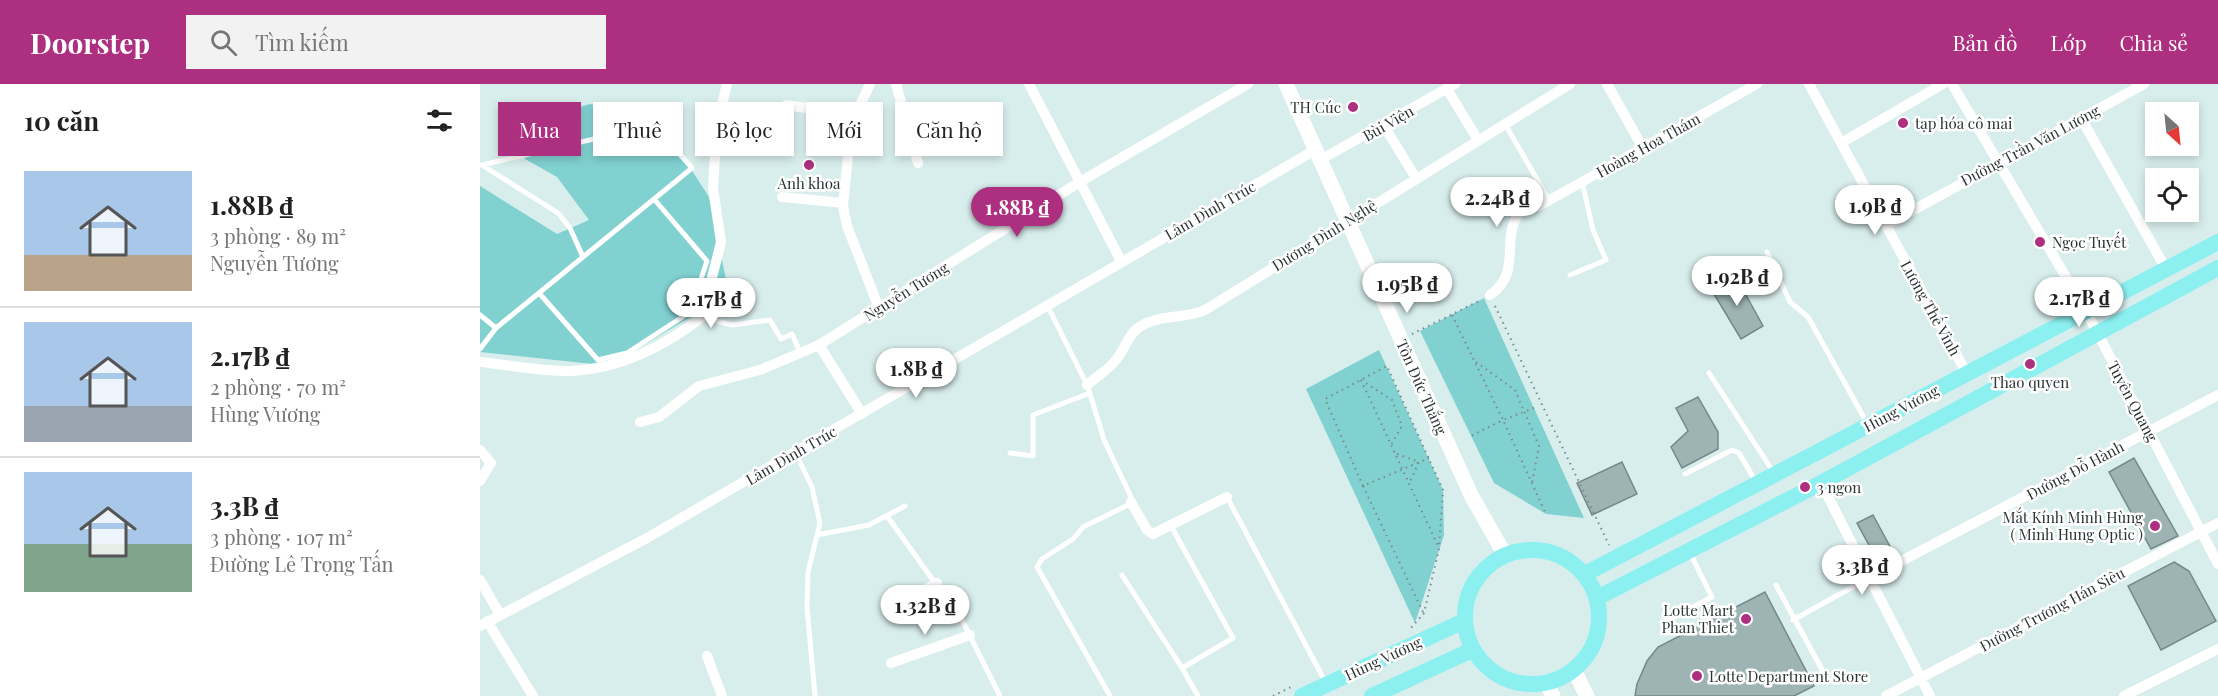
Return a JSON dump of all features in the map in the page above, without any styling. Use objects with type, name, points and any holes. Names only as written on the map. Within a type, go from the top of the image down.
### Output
[{"type":"main road","name":"Hùng Vương","points":[[1585,574],[2218,242]]},
{"type":"main road","name":"Hùng Vương","points":[[1597,598],[1821,483],[2218,268]]},
{"type":"main road","points":[[1527,549],[1548,551],[1569,560],[1585,574],[1597,598],[1600,618],[1596,638],[1588,656],[1574,670],[1549,690],[1496,675],[1482,664],[1472,650],[1464,621],[1466,600],[1474,581],[1488,566],[1505,555],[1527,549]]},
{"type":"main road","name":"Hùng Vương","points":[[1298,691],[1327,685],[1464,621]]},
{"type":"main road","name":"Hùng Vương","points":[[1372,696],[1396,691],[1472,650]]},
{"type":"street","points":[[480,362],[571,371],[607,367],[635,357],[702,317],[721,242],[713,188],[717,125],[727,84]]},
{"type":"street","points":[[861,102],[870,84]]},
{"type":"street","points":[[896,84],[918,163]]},
{"type":"street","points":[[1029,84],[1078,183],[1121,261]]},
{"type":"street","name":"Nguyễn Tương","points":[[640,422],[658,417],[699,386],[760,370],[819,345],[1078,183],[1248,84]]},
{"type":"street","name":"Tôn Đức Thắng","points":[[1286,84],[1471,495],[1505,555]]},
{"type":"street","name":"Dương Đình Nghệ","points":[[1088,388],[1115,361],[1139,326],[1174,315],[1194,315],[1205,310],[1346,220],[1570,84]]},
{"type":"street","points":[[1607,84],[1643,148]]},
{"type":"street","name":"Hoàng Hoa Thám","points":[[1490,295],[1504,285],[1509,269],[1510,236],[1519,212],[1526,205],[1539,206],[1757,84]]},
{"type":"street","name":"Lương Thế Vinh","points":[[1809,84],[1967,374]]},
{"type":"street","points":[[1841,143],[1943,84]]},
{"type":"street","name":"Tuyên Quang","points":[[1952,84],[2086,311],[2218,564]]},
{"type":"street","name":"Đường Trần Văn Lương","points":[[1886,225],[1998,161],[2144,84]]},
{"type":"street","points":[[1451,86],[1478,140]]},
{"type":"street","name":"Bùi Viện","points":[[1318,155],[1384,126],[1451,86]]},
{"type":"street","points":[[2081,118],[2166,269]]},
{"type":"street","points":[[1384,126],[1416,178]]},
{"type":"street","name":"Lâm Đình Trúc","points":[[484,623],[499,613],[630,547],[862,414],[1121,261],[1318,155]]},
{"type":"street","points":[[849,156],[843,203],[847,226],[879,308]]},
{"type":"street","points":[[782,197],[843,203]]},
{"type":"street","points":[[819,345],[862,414]]},
{"type":"street","name":"Đường Đỗ Hành","points":[[1869,578],[2218,395]]},
{"type":"street","points":[[480,450],[490,463],[480,481]]},
{"type":"street","points":[[1821,483],[1930,696]]},
{"type":"street","points":[[1131,502],[1150,534],[1171,526],[1227,497]]},
{"type":"street","name":"Đường Trương Hán Siêu","points":[[1886,696],[2218,523]]},
{"type":"street","points":[[480,580],[499,613]]},
{"type":"street","points":[[892,606],[937,583]]},
{"type":"street","points":[[484,623],[533,696]]},
{"type":"street","points":[[891,663],[970,635]]},
{"type":"street","points":[[2124,696],[2218,649]]},
{"type":"street","points":[[707,656],[722,696]]},
{"type":"street","points":[[1574,670],[1587,696]]},
{"type":"lane","points":[[1505,124],[1549,200]]},
{"type":"lane","points":[[480,349],[496,328],[692,168],[654,125],[481,165]]},
{"type":"lane","points":[[481,165],[558,213],[570,228],[583,258]]},
{"type":"lane","points":[[1570,275],[1606,260],[1593,230],[1582,182]]},
{"type":"lane","points":[[539,293],[598,360],[627,353],[690,312],[706,261],[654,199]]},
{"type":"lane","points":[[1767,252],[1790,302],[1808,317],[1868,425]]},
{"type":"lane","points":[[1047,305],[1088,388],[1104,440],[1130,494],[1131,502],[1083,527],[1073,539],[1042,559],[1037,567],[1110,696]]},
{"type":"lane","points":[[480,315],[496,328]]},
{"type":"lane","points":[[702,317],[732,325],[770,320],[781,339],[792,334],[801,354]]},
{"type":"lane","points":[[1709,373],[1775,474]]},
{"type":"lane","points":[[1010,453],[1034,456],[1033,416],[1088,388]]},
{"type":"lane","points":[[1685,474],[1732,450],[1738,453],[1757,484]]},
{"type":"lane","points":[[795,452],[812,487],[820,523],[808,572],[807,607],[815,696]]},
{"type":"lane","points":[[1227,497],[1327,685]]},
{"type":"lane","points":[[817,535],[869,525],[905,506]]},
{"type":"lane","points":[[887,516],[910,551],[937,583],[970,635],[1000,696]]},
{"type":"lane","points":[[1171,526],[1233,638],[1182,668]]},
{"type":"lane","points":[[1665,622],[1712,597],[1689,551]]},
{"type":"lane","points":[[1122,575],[1198,696]]},
{"type":"lane","points":[[1793,620],[1869,578]]},
{"type":"lane","points":[[1776,585],[1793,620],[1825,675]]},
{"type":"path","points":[[1401,340],[1490,295],[1615,558]]},
{"type":"path","points":[[1452,315],[1546,514]]},
{"type":"path","points":[[1474,360],[1515,390],[1539,446],[1532,483]]},
{"type":"path","points":[[1409,632],[1424,613],[1439,549],[1443,490],[1387,366],[1325,399],[1424,613]]},
{"type":"path","points":[[1361,380],[1392,400],[1402,426],[1391,445]]},
{"type":"path","points":[[1361,380],[1439,549]]},
{"type":"path","points":[[1471,436],[1534,408]]},
{"type":"path","points":[[1395,453],[1419,462]]},
{"type":"path","points":[[1364,486],[1429,458]]},
{"type":"path","points":[[1409,484],[1419,462]]},
{"type":"path","points":[[1272,696],[1298,691]]},
{"type":"shaded area","points":[[593,105],[593,156],[683,156],[709,197],[729,294],[622,358],[593,364],[480,352],[480,186],[557,234],[589,220],[557,177],[525,159],[526,156],[581,156],[581,107]]},
{"type":"shaded area","points":[[1484,298],[1584,518],[1546,514],[1494,483],[1420,331]]},
{"type":"shaded area","points":[[1379,350],[1443,490],[1444,535],[1415,623],[1306,389]]},
{"type":"building","points":[[1735,275],[1763,326],[1741,339],[1711,289]]},
{"type":"building","points":[[1698,397],[1718,432],[1718,449],[1682,468],[1671,447],[1688,431],[1676,408]]},
{"type":"building","points":[[2134,458],[2178,536],[2151,549],[2109,472]]},
{"type":"building","points":[[1622,462],[1637,494],[1592,515],[1577,483]]},
{"type":"building","points":[[1873,515],[1893,552],[1877,560],[1857,523]]},
{"type":"building","points":[[2174,562],[2189,571],[2216,621],[2161,650],[2128,586]]},
{"type":"building","name":"Lotte Mart Phan Thiet","points":[[1765,592],[1814,686],[1794,696],[1635,696],[1637,684],[1647,661],[1658,647]]},
{"type":"place","name":"TH Cúc","points":[[1353,107]]},
{"type":"place","name":"tạp hóa cô mai","points":[[1903,123]]},
{"type":"place","name":"Anh khoa","points":[[809,165]]},
{"type":"place","name":"Ngọc Tuyết","points":[[2040,242]]},
{"type":"place","name":"Thao quyen","points":[[2030,364]]},
{"type":"place","name":"3 ngon","points":[[1805,487]]},
{"type":"place","name":"Mắt Kính Minh Hùng ( Minh Hung Optic )","points":[[2155,526]]},
{"type":"place","name":"Lotte Mart Phan Thiet","points":[[1746,619]]},
{"type":"place","name":"Lotte Department Store","points":[[1697,676]]}]
